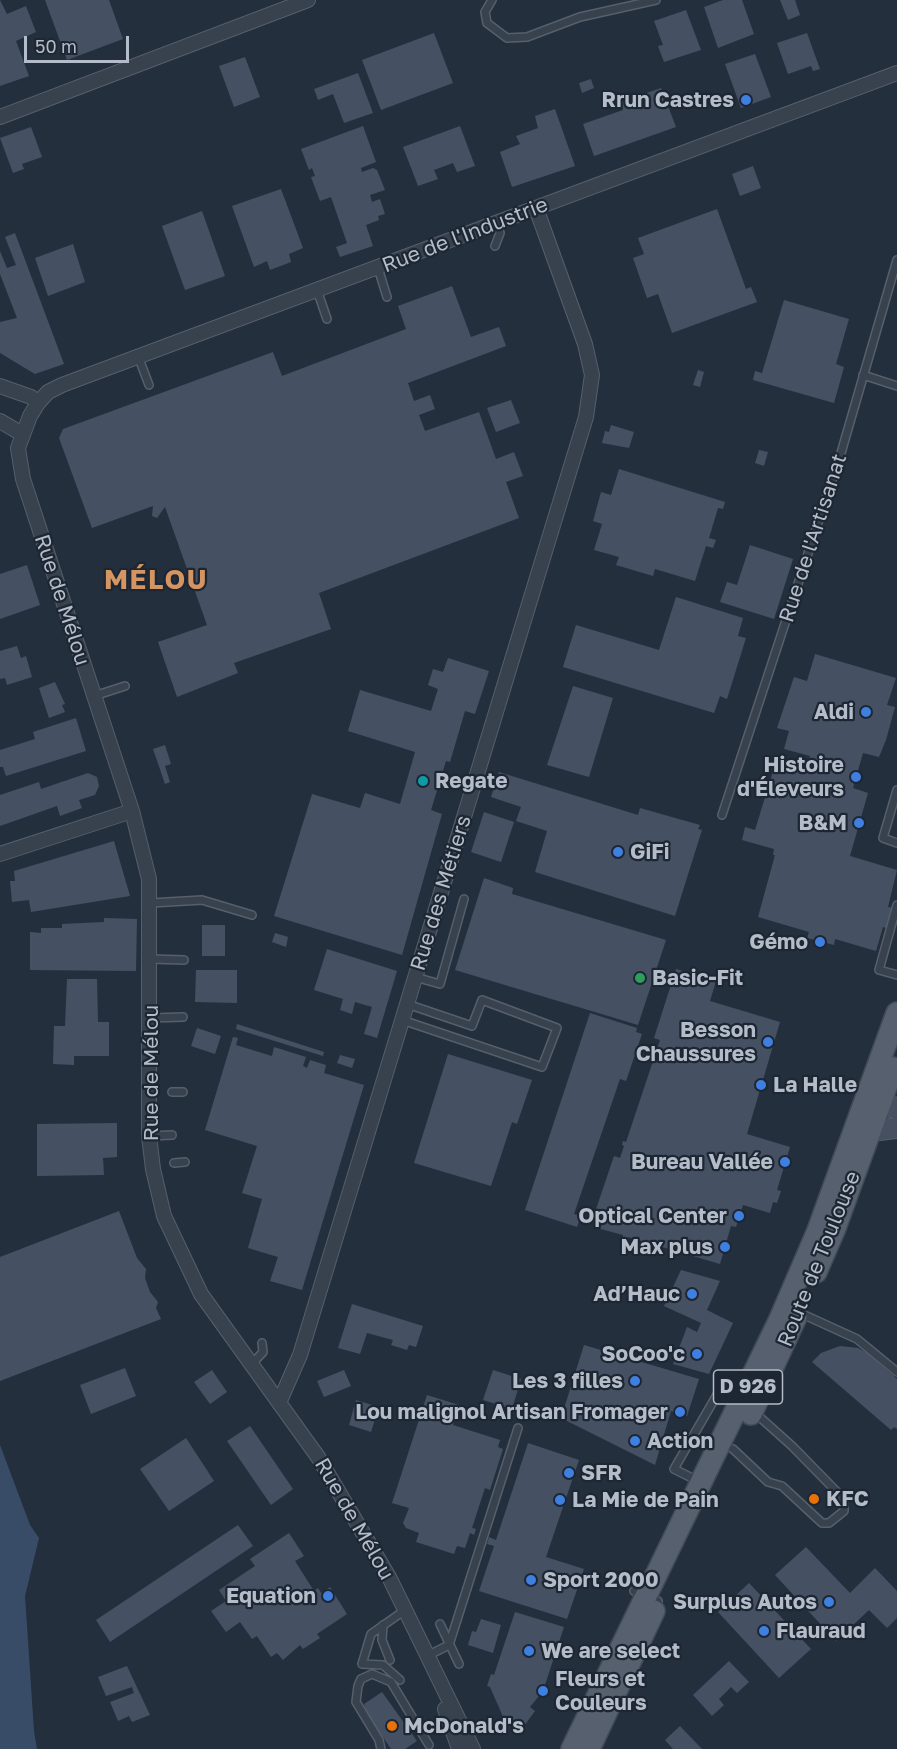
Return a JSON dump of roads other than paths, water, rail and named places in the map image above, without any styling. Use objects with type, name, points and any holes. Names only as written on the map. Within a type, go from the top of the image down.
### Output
[{"type":"main road","name":"D 926","points":[[572,1749],[700,1483],[748,1404],[780,1319],[817,1233],[897,1014]]},
{"type":"main road","name":"Route de Toulouse","points":[[589,1749],[646,1595],[733,1449],[748,1404],[799,1312],[835,1228],[871,1131],[889,1105],[897,1056]]},
{"type":"main road","points":[[871,1131],[897,1128]]},
{"type":"street","points":[[0,117],[308,0]]},
{"type":"street","name":"Rue de l'Industrie","points":[[22,434],[38,403],[48,392],[62,385],[897,73]]},
{"type":"street","name":"Rue des Métiers","points":[[279,1403],[296,1367],[586,417],[592,375],[585,344],[536,208]]},
{"type":"street","points":[[0,386],[31,397],[38,403]]},
{"type":"street","points":[[0,421],[22,434]]},
{"type":"street","name":"Rue de Mélou","points":[[22,434],[18,448],[22,479],[145,856],[151,903],[149,1136],[153,1169],[164,1216],[201,1294],[328,1472],[389,1577],[473,1749]]},
{"type":"street","points":[[0,854],[132,811]]},
{"type":"street","name":"Rue de Mélou","points":[[427,1656],[459,1749]]},
{"type":"lane","points":[[492,0],[485,12],[487,23],[507,38],[527,37],[579,17],[656,0]]},
{"type":"lane","points":[[495,246],[500,233],[497,223]]},
{"type":"lane","name":"Rue de l'Artisanat","points":[[722,815],[794,600],[897,260]]},
{"type":"lane","points":[[378,268],[387,297]]},
{"type":"lane","points":[[317,290],[327,319]]},
{"type":"lane","points":[[138,356],[149,385]]},
{"type":"lane","points":[[863,375],[897,386]]},
{"type":"lane","points":[[94,696],[125,686]]},
{"type":"lane","points":[[897,790],[883,838],[897,843]]},
{"type":"lane","points":[[415,977],[440,984],[464,899]]},
{"type":"lane","points":[[151,903],[202,900],[252,915]]},
{"type":"lane","points":[[897,905],[879,970],[897,975]]},
{"type":"lane","points":[[151,959],[184,960]]},
{"type":"lane","points":[[402,1020],[542,1067],[557,1028],[482,1000],[472,1026],[407,1004]]},
{"type":"lane","points":[[151,1018],[183,1017]]},
{"type":"lane","points":[[172,1092],[183,1092]]},
{"type":"lane","points":[[149,1136],[172,1135]]},
{"type":"lane","points":[[174,1163],[185,1162]]},
{"type":"lane","points":[[799,1312],[857,1339],[897,1372]]},
{"type":"lane","points":[[251,1365],[263,1352],[262,1343]]},
{"type":"lane","points":[[700,1483],[674,1469],[718,1393],[748,1404],[844,1499],[844,1511],[829,1524],[822,1523],[782,1486],[768,1482],[733,1449]]},
{"type":"lane","points":[[427,1656],[449,1645],[518,1428]]},
{"type":"lane","points":[[400,1680],[383,1665],[362,1664],[372,1634],[405,1610]]},
{"type":"lane","points":[[440,1624],[459,1664]]},
{"type":"lane","points":[[382,1625],[382,1640],[390,1660]]},
{"type":"lane","points":[[381,1749],[379,1740],[356,1702],[361,1679],[372,1674],[391,1682],[429,1744]]},
{"type":"water","points":[[0,1445],[30,1525],[39,1538],[25,1596],[37,1749],[0,1749]]},
{"type":"place","name":"Rrun Castres","points":[[746,100]]},
{"type":"place","name":"Aldi","points":[[866,712]]},
{"type":"place","name":"Histoire d'Éleveurs","points":[[856,777]]},
{"type":"place","name":"Regate","points":[[423,781]]},
{"type":"place","name":"B&M","points":[[859,823]]},
{"type":"place","name":"GiFi","points":[[618,852]]},
{"type":"place","name":"Gémo","points":[[820,942]]},
{"type":"place","name":"Basic-Fit","points":[[640,978]]},
{"type":"place","name":"Besson Chaussures","points":[[768,1042]]},
{"type":"place","name":"La Halle","points":[[761,1085]]},
{"type":"place","name":"Bureau Vallée","points":[[785,1162]]},
{"type":"place","name":"Optical Center","points":[[739,1216]]},
{"type":"place","name":"Max plus","points":[[725,1247]]},
{"type":"place","name":"Ad’Hauc","points":[[692,1294]]},
{"type":"place","name":"SoCoo'c","points":[[697,1354]]},
{"type":"place","name":"Les 3 filles","points":[[635,1381]]},
{"type":"place","name":"Lou malignol Artisan Fromager","points":[[680,1412]]},
{"type":"place","name":"Action","points":[[635,1441]]},
{"type":"place","name":"SFR","points":[[569,1473]]},
{"type":"place","name":"KFC","points":[[814,1499]]},
{"type":"place","name":"La Mie de Pain","points":[[560,1500]]},
{"type":"place","name":"Sport 2000","points":[[531,1580]]},
{"type":"place","name":"Equation","points":[[328,1596]]},
{"type":"place","name":"Surplus Autos","points":[[829,1602]]},
{"type":"place","name":"Flauraud","points":[[764,1631]]},
{"type":"place","name":"We are select","points":[[529,1651]]},
{"type":"place","name":"Fleurs et Couleurs","points":[[543,1691]]},
{"type":"place","name":"McDonald's","points":[[392,1726]]},
{"type":"district","name":"MÉLOU","points":[[156,580]]}]
